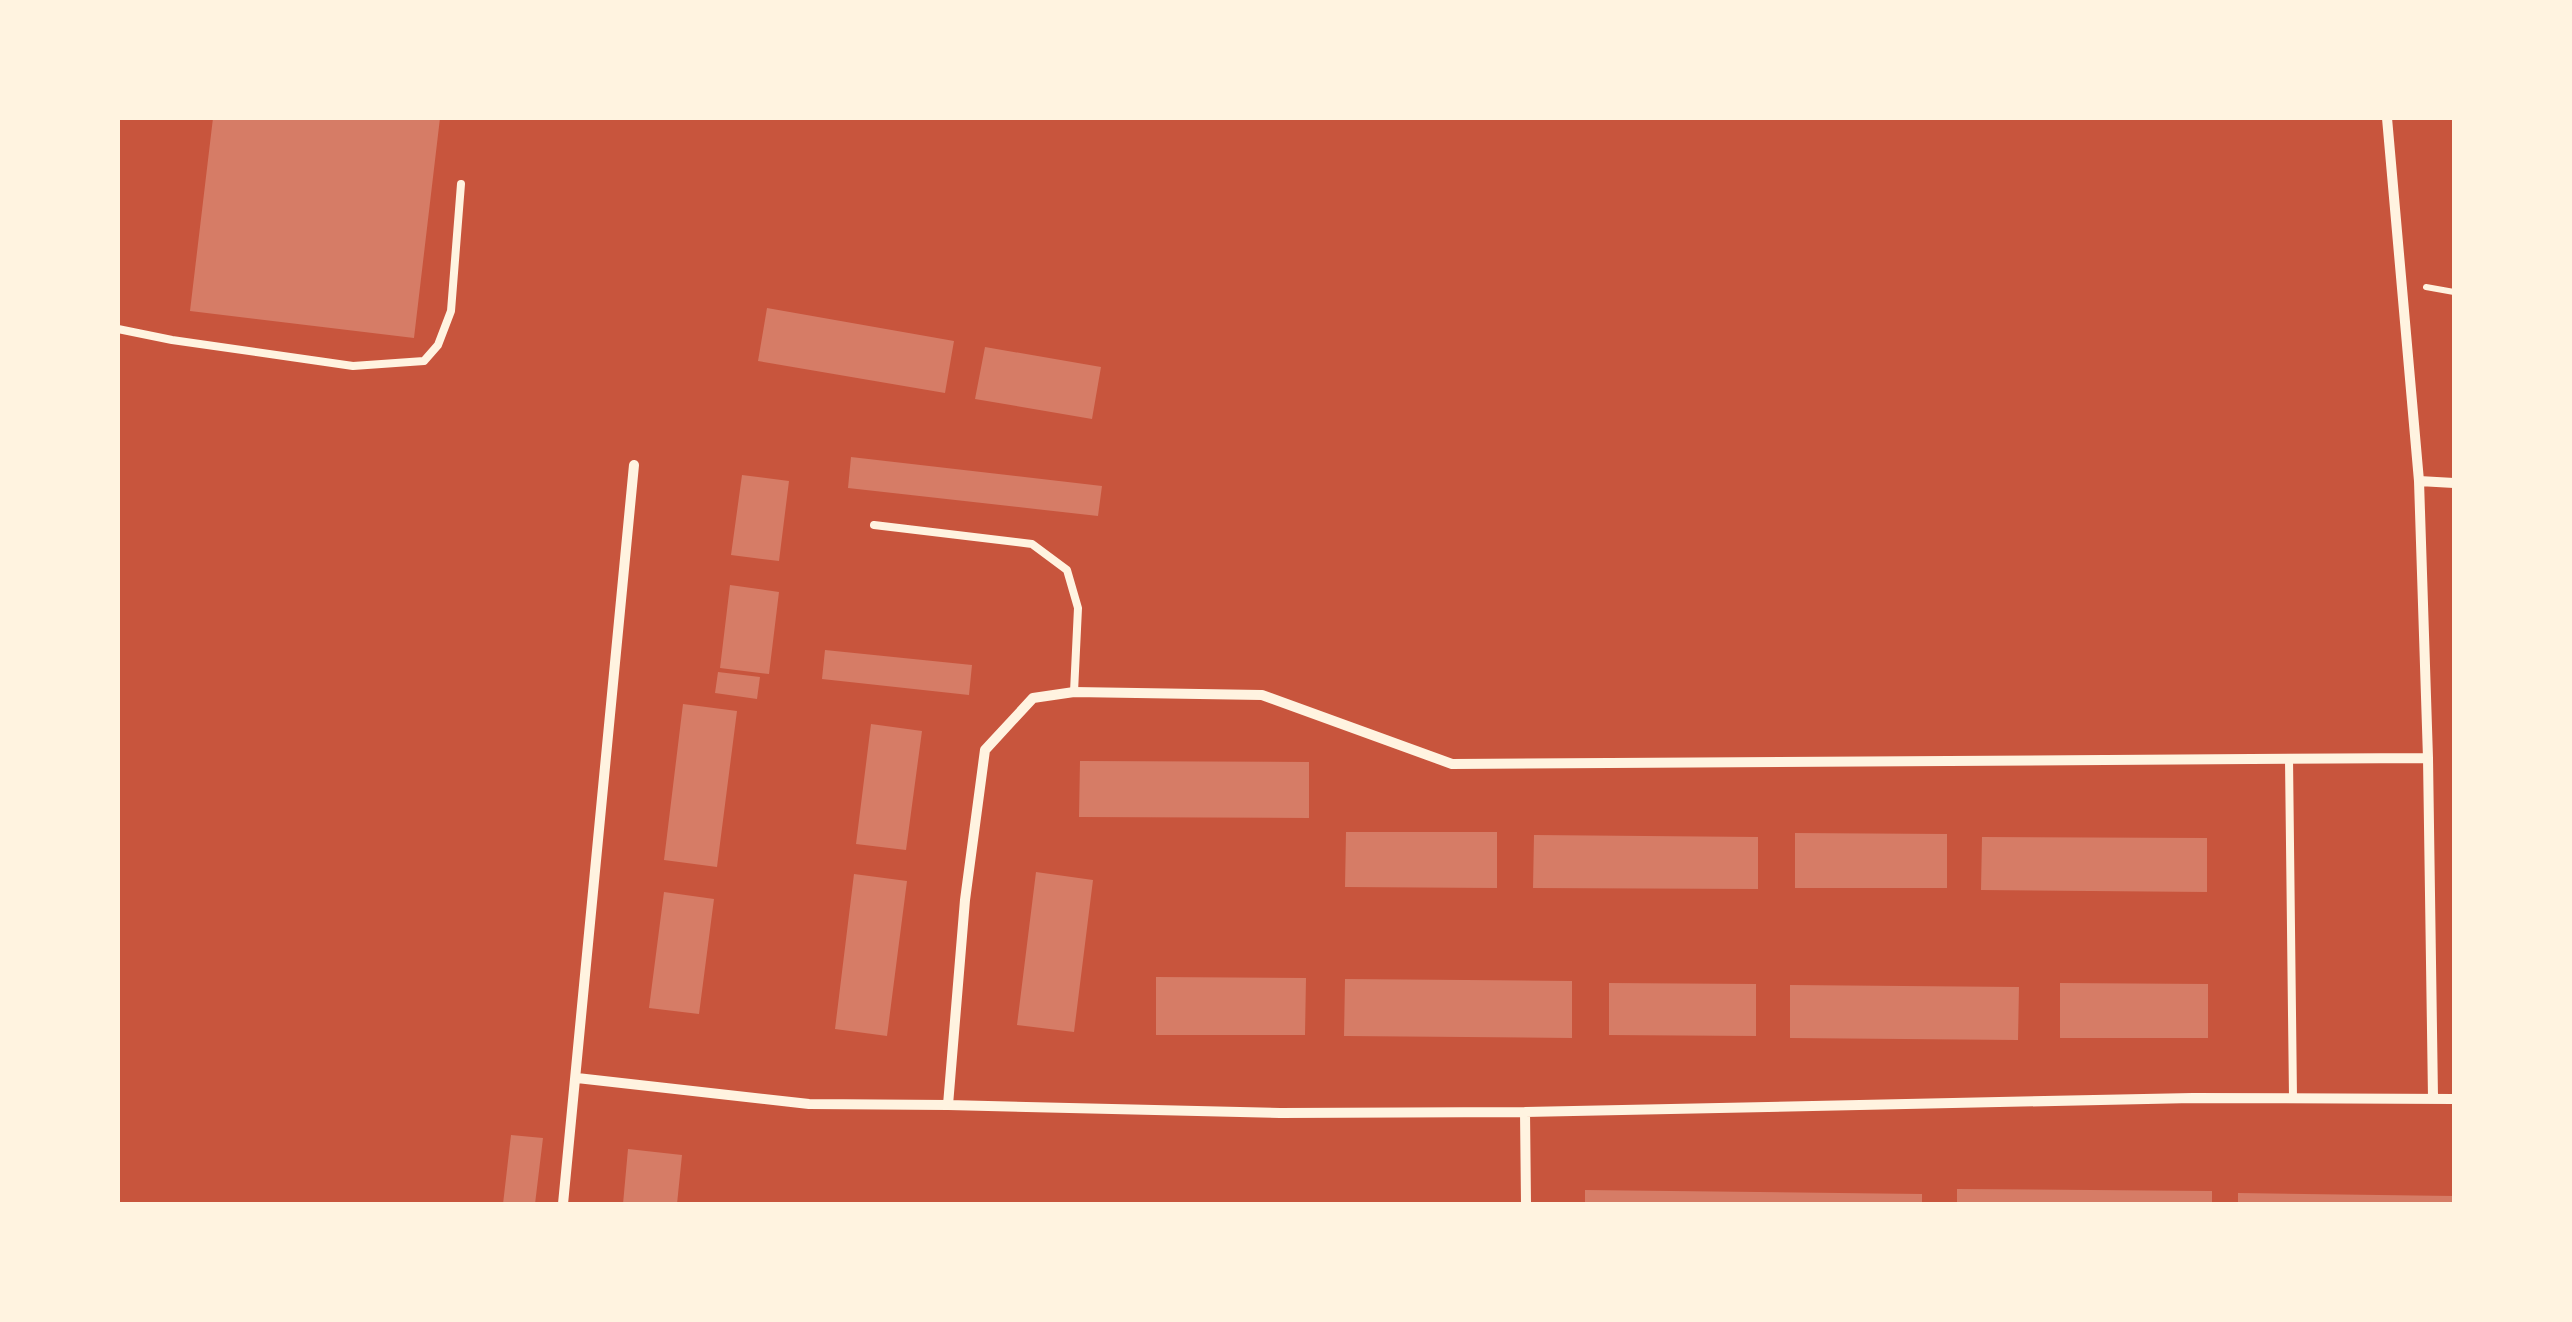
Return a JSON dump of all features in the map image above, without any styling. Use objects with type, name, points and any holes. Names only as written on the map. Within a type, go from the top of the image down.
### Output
[{"type":"street","points":[[2387,118],[2420,481],[2433,1098]]},
{"type":"street","points":[[564,1204],[634,465]]},
{"type":"street","points":[[2420,481],[2454,483]]},
{"type":"street","points":[[948,1105],[966,900],[985,750],[1033,698],[1074,692],[1262,695],[1452,764],[2428,758]]},
{"type":"street","points":[[577,1078],[809,1104],[1280,1113],[1525,1112],[2193,1098],[2454,1098]]},
{"type":"street","points":[[1525,1112],[1526,1204]]},
{"type":"lane","points":[[118,329],[353,366],[424,361],[438,345],[452,312],[461,184]]},
{"type":"lane","points":[[874,525],[1032,544],[1067,570],[1078,608],[1074,692]]},
{"type":"lane","points":[[2289,758],[2293,1098]]},
{"type":"building","points":[[213,118],[440,118],[414,338],[190,311]]},
{"type":"building","points":[[767,308],[954,341],[945,393],[758,361]]},
{"type":"building","points":[[985,347],[1101,367],[1092,419],[975,399]]},
{"type":"building","points":[[851,457],[1102,486],[1098,516],[848,488]]},
{"type":"building","points":[[742,475],[789,481],[779,561],[731,555]]},
{"type":"building","points":[[730,585],[779,592],[769,674],[720,668]]},
{"type":"building","points":[[825,650],[972,665],[969,695],[822,679]]},
{"type":"building","points":[[718,672],[760,677],[757,699],[715,693]]},
{"type":"building","points":[[683,704],[737,711],[717,867],[664,860]]},
{"type":"building","points":[[871,724],[922,731],[906,850],[856,844]]},
{"type":"building","points":[[1080,761],[1309,762],[1309,818],[1079,817]]},
{"type":"building","points":[[1346,832],[1497,832],[1497,888],[1345,887]]},
{"type":"building","points":[[1795,833],[1947,834],[1947,888],[1795,888]]},
{"type":"building","points":[[1534,835],[1758,837],[1758,889],[1533,888]]},
{"type":"building","points":[[1982,837],[2207,838],[2207,892],[1981,890]]},
{"type":"building","points":[[1036,872],[1093,880],[1074,1032],[1017,1025]]},
{"type":"building","points":[[854,874],[907,881],[887,1036],[835,1029]]},
{"type":"building","points":[[664,892],[714,899],[699,1014],[649,1008]]},
{"type":"building","points":[[1156,977],[1306,978],[1305,1035],[1156,1035]]},
{"type":"building","points":[[1345,979],[1572,981],[1572,1038],[1344,1036]]},
{"type":"building","points":[[1609,983],[1756,984],[1756,1036],[1609,1035]]},
{"type":"building","points":[[2060,983],[2208,984],[2208,1038],[2060,1038]]},
{"type":"building","points":[[1790,985],[2019,987],[2018,1040],[1790,1038]]},
{"type":"building","points":[[511,1135],[543,1138],[535,1204],[503,1204]]},
{"type":"building","points":[[628,1149],[682,1155],[677,1204],[623,1204]]},
{"type":"building","points":[[1957,1189],[2212,1191],[2212,1204],[1957,1204]]},
{"type":"building","points":[[1585,1190],[1922,1194],[1922,1204],[1585,1204]]},
{"type":"building","points":[[2238,1193],[2454,1196],[2454,1204],[2238,1204]]}]
